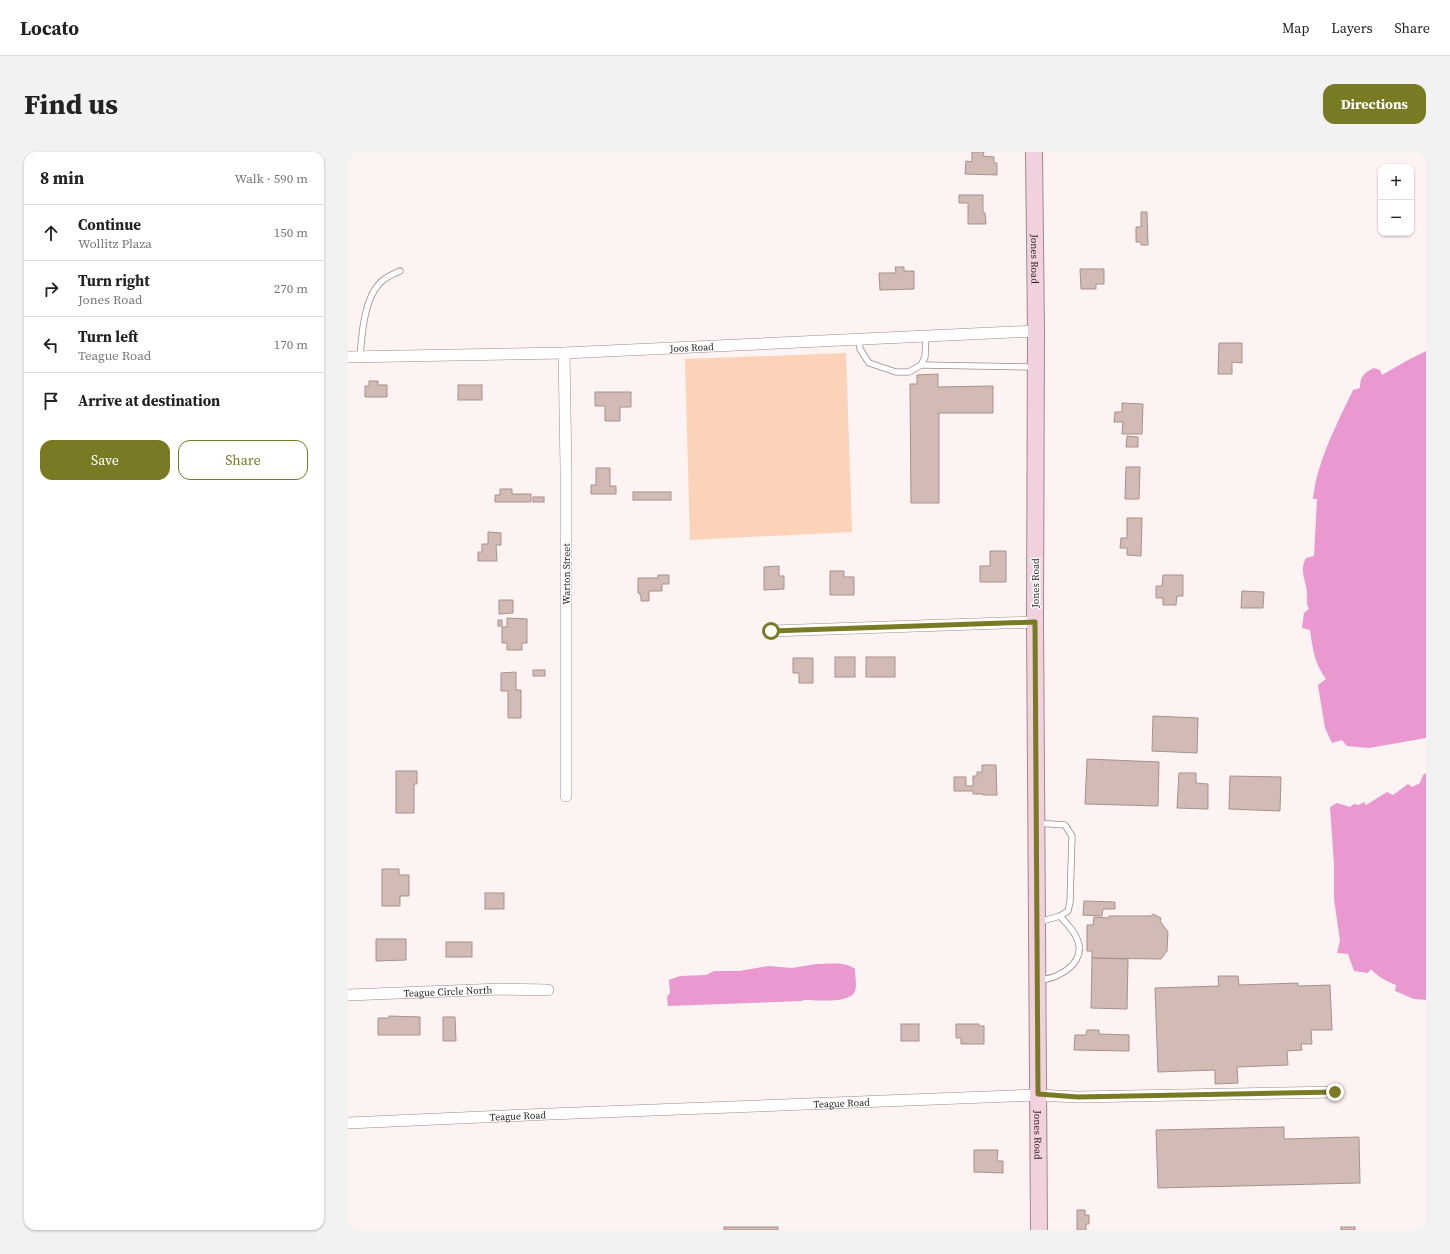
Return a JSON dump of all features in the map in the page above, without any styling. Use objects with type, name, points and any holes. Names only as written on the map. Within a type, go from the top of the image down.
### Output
[{"type":"street","name":"Jones Road","points":[[1034,152],[1039,1230]]},
{"type":"street","name":"Joos Road","points":[[348,357],[564,353],[1036,331]]},
{"type":"street","name":"Warton Street","points":[[564,353],[566,468],[566,796]]},
{"type":"street","points":[[771,631],[1035,622]]},
{"type":"street","name":"Teague Circle North","points":[[348,995],[501,989],[548,990]]},
{"type":"street","name":"Teague Road","points":[[348,1123],[1038,1094],[1078,1097],[1335,1092]]},
{"type":"lane","points":[[360,356],[364,322],[370,300],[377,286],[386,278],[400,271]]},
{"type":"lane","points":[[859,339],[860,349],[870,363],[896,372],[909,372],[921,364],[924,357],[926,336]]},
{"type":"lane","points":[[921,364],[1036,367]]},
{"type":"lane","points":[[1036,823],[1065,825],[1072,836],[1070,902],[1068,912],[1037,923]]},
{"type":"lane","points":[[1037,981],[1060,975],[1076,962],[1080,950],[1078,940],[1074,932],[1060,916]]},
{"type":"shaded area","points":[[1426,351],[1426,738],[1369,748],[1347,746],[1342,740],[1332,743],[1325,728],[1318,685],[1326,679],[1316,661],[1310,630],[1302,628],[1304,613],[1309,609],[1303,567],[1306,558],[1314,556],[1317,499],[1313,499],[1315,485],[1323,457],[1334,429],[1353,390],[1360,388],[1363,375],[1374,368],[1380,370],[1382,375]]},
{"type":"shaded area","points":[[846,353],[852,532],[690,540],[685,359]]},
{"type":"shaded area","points":[[1426,773],[1426,1000],[1414,999],[1395,991],[1396,985],[1382,978],[1371,969],[1368,973],[1354,971],[1348,954],[1337,953],[1340,941],[1334,899],[1334,864],[1330,807],[1337,803],[1350,807],[1354,804],[1359,805],[1364,802],[1366,805],[1387,792],[1393,795],[1408,784],[1412,787],[1420,783],[1423,775]]},
{"type":"shaded area","points":[[816,964],[842,964],[851,966],[855,969],[856,989],[852,995],[840,1000],[824,1001],[804,1000],[668,1006],[667,997],[670,993],[669,980],[680,976],[706,975],[714,971],[739,971],[768,966],[792,968]]},
{"type":"building","points":[[972,152],[984,152],[983,156],[994,157],[994,163],[997,163],[997,175],[965,174],[966,161],[972,162]]},
{"type":"building","points":[[959,195],[983,195],[983,213],[985,213],[986,224],[968,224],[968,203],[959,203]]},
{"type":"building","points":[[1141,212],[1147,212],[1148,245],[1141,245],[1141,242],[1136,242],[1136,227],[1141,227]]},
{"type":"building","points":[[895,267],[904,267],[904,271],[914,271],[914,289],[880,290],[879,273],[896,273]]},
{"type":"building","points":[[1080,269],[1104,269],[1104,284],[1096,284],[1096,289],[1081,289]]},
{"type":"building","points":[[1219,343],[1242,343],[1242,363],[1232,362],[1232,374],[1218,374]]},
{"type":"building","points":[[938,374],[938,387],[993,386],[993,413],[939,413],[939,503],[911,503],[910,384],[917,384],[917,375]]},
{"type":"building","points":[[369,381],[378,381],[378,385],[387,385],[387,397],[365,397],[365,386],[369,386]]},
{"type":"building","points":[[458,385],[482,385],[482,400],[458,400]]},
{"type":"building","points":[[595,392],[631,392],[631,407],[620,407],[620,421],[605,421],[605,406],[595,406]]},
{"type":"building","points":[[1122,403],[1143,404],[1142,434],[1122,434],[1123,422],[1114,422],[1115,412],[1122,412]]},
{"type":"building","points":[[1127,436],[1138,437],[1138,447],[1126,447]]},
{"type":"building","points":[[1126,467],[1140,467],[1139,499],[1125,499]]},
{"type":"building","points":[[596,468],[610,468],[610,486],[616,486],[616,494],[591,494],[591,485],[596,485]]},
{"type":"building","points":[[500,489],[512,489],[512,494],[531,494],[531,502],[495,502],[495,495],[500,495]]},
{"type":"building","points":[[633,492],[671,492],[671,500],[633,500]]},
{"type":"building","points":[[533,497],[544,497],[544,502],[533,502]]},
{"type":"building","points":[[1127,518],[1142,518],[1141,556],[1127,555],[1127,548],[1120,548],[1121,538],[1127,538]]},
{"type":"building","points":[[488,532],[501,533],[501,545],[496,545],[497,561],[478,561],[478,552],[482,552],[482,544],[488,544]]},
{"type":"building","points":[[990,551],[1006,551],[1006,582],[980,582],[980,566],[990,566]]},
{"type":"building","points":[[779,566],[779,576],[784,576],[784,589],[764,590],[764,567]]},
{"type":"building","points":[[830,571],[844,571],[844,577],[854,577],[854,595],[830,595]]},
{"type":"building","points":[[658,575],[669,575],[669,584],[662,584],[662,591],[649,591],[649,601],[641,601],[640,593],[638,593],[638,578],[658,578]]},
{"type":"building","points":[[1163,575],[1183,575],[1183,596],[1177,596],[1176,605],[1163,605],[1163,598],[1156,598],[1156,586],[1162,586]]},
{"type":"building","points":[[1242,591],[1264,592],[1263,608],[1241,608]]},
{"type":"building","points":[[499,600],[513,600],[513,613],[499,614]]},
{"type":"building","points":[[507,618],[527,619],[527,643],[522,643],[522,650],[507,650],[507,643],[502,643],[502,627],[507,627]]},
{"type":"building","points":[[498,620],[502,620],[502,626],[498,626]]},
{"type":"building","points":[[835,657],[855,657],[855,677],[835,677]]},
{"type":"building","points":[[866,657],[895,657],[895,677],[866,677]]},
{"type":"building","points":[[793,658],[813,658],[813,683],[799,683],[799,673],[793,673]]},
{"type":"building","points":[[533,670],[545,670],[545,676],[533,676]]},
{"type":"building","points":[[516,672],[516,690],[521,690],[521,718],[508,718],[508,691],[501,691],[501,673]]},
{"type":"building","points":[[1153,716],[1198,718],[1197,753],[1152,751]]},
{"type":"building","points":[[1087,759],[1159,762],[1158,806],[1085,804]]},
{"type":"building","points":[[982,765],[996,765],[997,795],[973,794],[973,791],[954,791],[954,777],[966,777],[966,786],[973,786],[973,776],[977,776],[977,772],[982,772]]},
{"type":"building","points":[[396,771],[417,771],[417,784],[414,784],[414,813],[396,813]]},
{"type":"building","points":[[1179,773],[1196,773],[1196,783],[1208,784],[1208,809],[1177,808]]},
{"type":"building","points":[[1230,776],[1281,777],[1280,811],[1229,809]]},
{"type":"building","points":[[382,869],[399,869],[399,875],[409,875],[409,896],[400,896],[400,906],[382,906]]},
{"type":"building","points":[[485,893],[504,893],[504,909],[485,909]]},
{"type":"building","points":[[1084,901],[1115,902],[1115,909],[1103,909],[1102,916],[1083,915]]},
{"type":"building","points":[[1153,914],[1161,918],[1160,921],[1168,932],[1167,951],[1161,959],[1092,958],[1092,951],[1087,951],[1087,925],[1093,925],[1094,917],[1109,918],[1109,916],[1151,916]]},
{"type":"building","points":[[376,939],[406,939],[406,960],[376,961]]},
{"type":"building","points":[[446,942],[472,942],[472,957],[446,957]]},
{"type":"building","points":[[1092,958],[1128,959],[1127,1009],[1091,1008]]},
{"type":"building","points":[[1218,976],[1238,976],[1239,985],[1298,983],[1298,986],[1330,985],[1332,1030],[1311,1030],[1312,1044],[1301,1044],[1302,1050],[1287,1051],[1288,1065],[1237,1067],[1238,1083],[1215,1084],[1215,1070],[1158,1072],[1155,988],[1219,986]]},
{"type":"building","points":[[389,1016],[420,1017],[420,1035],[378,1035],[378,1018],[389,1018]]},
{"type":"building","points":[[443,1017],[455,1017],[456,1041],[443,1041]]},
{"type":"building","points":[[901,1024],[919,1024],[919,1041],[901,1041]]},
{"type":"building","points":[[956,1024],[979,1024],[979,1026],[984,1026],[984,1044],[961,1044],[961,1038],[956,1038]]},
{"type":"building","points":[[1087,1030],[1099,1030],[1099,1034],[1129,1035],[1129,1051],[1074,1050],[1075,1035],[1086,1035]]},
{"type":"building","points":[[1284,1127],[1284,1139],[1359,1137],[1360,1183],[1158,1188],[1156,1130]]},
{"type":"building","points":[[974,1150],[998,1150],[997,1161],[1003,1161],[1003,1173],[974,1172]]},
{"type":"building","points":[[1077,1210],[1085,1210],[1085,1215],[1089,1215],[1089,1224],[1086,1224],[1086,1230],[1077,1230]]},
{"type":"building","points":[[724,1227],[778,1227],[778,1230],[724,1230]]},
{"type":"building","points":[[1341,1227],[1355,1227],[1355,1230],[1341,1230]]},
{"type":"route","points":[[771,631],[1035,622],[1038,1094],[1078,1097],[1335,1092]]}]
